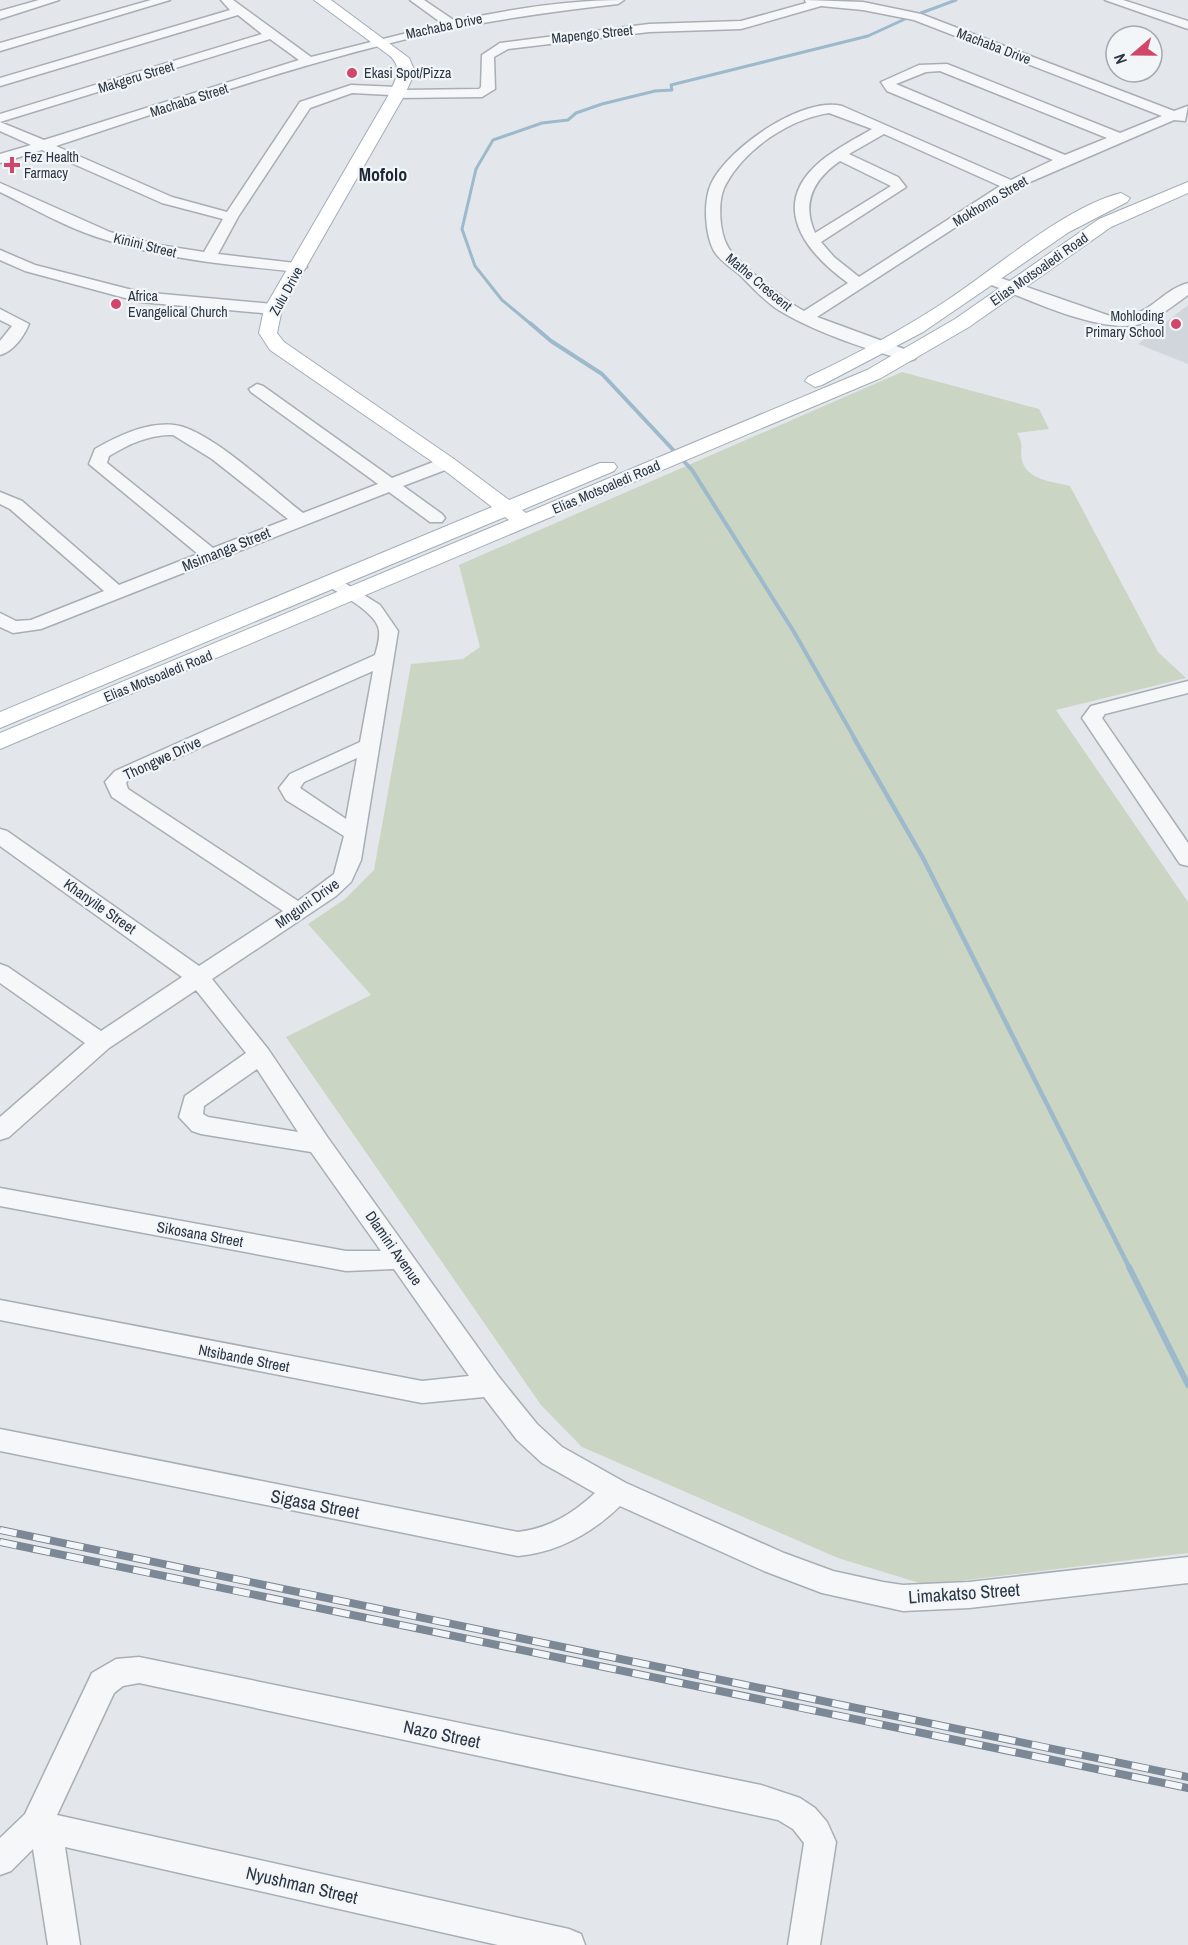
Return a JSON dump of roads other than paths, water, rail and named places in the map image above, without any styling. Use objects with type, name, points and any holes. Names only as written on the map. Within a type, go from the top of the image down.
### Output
[{"type":"main road","name":"Zulu Drive","points":[[321,0],[404,61],[407,69],[398,92],[273,309],[268,333],[277,346],[447,463],[524,522]]},
{"type":"main road","name":"Elias Motsoaledi Road","points":[[0,742],[524,522],[837,371],[939,312],[1083,213],[1188,169]]},
{"type":"main road","name":"Elias Motsoaledi Road","points":[[0,721],[506,508],[668,452],[850,385],[909,356],[1014,287],[1105,223],[1188,187]]},
{"type":"street","points":[[0,15],[53,0]]},
{"type":"street","points":[[0,47],[164,0]]},
{"type":"street","points":[[225,0],[309,62]]},
{"type":"street","points":[[416,0],[450,24]]},
{"type":"street","name":"Machaba Drive","points":[[377,41],[530,9],[618,0]]},
{"type":"street","name":"Machaba Drive","points":[[794,0],[823,1],[886,9],[929,21],[1184,116]]},
{"type":"street","points":[[1111,0],[1188,25]]},
{"type":"street","name":"Mapengo Street","points":[[398,92],[482,93],[488,89],[488,55],[506,46],[612,31],[733,26],[823,1]]},
{"type":"street","points":[[0,82],[239,10]]},
{"type":"street","name":"Makgeru Street","points":[[0,118],[271,35]]},
{"type":"street","name":"Machaba Street","points":[[0,159],[377,41]]},
{"type":"street","points":[[1065,160],[892,88],[889,84],[891,80],[924,68],[942,67],[1120,138]]},
{"type":"street","points":[[208,259],[231,217],[306,105],[351,89],[398,92]]},
{"type":"street","name":"Mathe Crescent","points":[[884,129],[837,110],[815,110],[760,138],[718,184],[715,193],[716,232],[722,251],[775,300],[805,318],[909,356]]},
{"type":"street","name":"Mokhomo Street","points":[[805,318],[1011,185],[1120,138],[1184,116]]},
{"type":"street","points":[[0,126],[167,200],[231,217]]},
{"type":"street","points":[[859,284],[831,263],[812,241],[801,215],[805,189],[823,167],[839,156],[884,129],[1011,185]]},
{"type":"street","points":[[812,241],[899,187],[893,180],[839,156]]},
{"type":"street","name":"Kinini Street","points":[[0,187],[101,234],[208,259],[299,267]]},
{"type":"street","points":[[0,254],[30,268],[140,297],[273,309]]},
{"type":"street","points":[[989,279],[1106,321],[1128,322],[1143,320],[1188,288]]},
{"type":"street","points":[[0,314],[21,324],[16,334],[0,350]]},
{"type":"street","points":[[257,389],[436,518]]},
{"type":"street","points":[[210,555],[98,464],[101,453],[113,446],[157,431],[184,432],[299,519]]},
{"type":"street","name":"Msimanga Street","points":[[2,621],[13,627],[34,625],[299,519],[447,463]]},
{"type":"street","points":[[0,497],[16,505],[117,593]]},
{"type":"street","name":"Mnguni Drive","points":[[3,1124],[102,1042],[328,891],[343,877],[350,860],[355,834],[389,631],[386,622],[332,581]]},
{"type":"street","name":"Thongwe Drive","points":[[297,910],[119,792],[115,782],[122,775],[384,659]]},
{"type":"street","points":[[1185,693],[1098,710],[1093,715],[1093,722],[1188,859]]},
{"type":"street","points":[[355,834],[293,795],[289,788],[297,778],[368,746]]},
{"type":"street","name":"Khanyile Street","points":[[0,836],[198,977]]},
{"type":"street","points":[[0,972],[102,1042]]},
{"type":"street","name":"Dlamini Avenue","points":[[198,977],[260,1055],[319,1144],[490,1385],[527,1432],[552,1455],[616,1491]]},
{"type":"street","points":[[260,1055],[193,1102],[191,1117],[201,1125],[319,1144]]},
{"type":"street","name":"Sikosana Street","points":[[0,1197],[346,1261],[367,1262],[401,1258]]},
{"type":"street","name":"Ntsibande Street","points":[[0,1310],[414,1391],[439,1392],[490,1385]]},
{"type":"street","name":"Sigasa Street","points":[[0,1440],[518,1544],[551,1539],[576,1527],[594,1514],[616,1491]]},
{"type":"street","name":"Limakatso Street","points":[[616,1491],[804,1575],[859,1590],[893,1596],[969,1595],[1188,1570]]},
{"type":"street","name":"Nazo Street","points":[[41,1827],[103,1683],[116,1673],[139,1670],[761,1800],[790,1809],[813,1826],[820,1842],[804,1945]]},
{"type":"street","points":[[0,1860],[41,1827],[64,1945]]},
{"type":"street","name":"Nyushman Street","points":[[41,1827],[569,1945]]},
{"type":"waterway","points":[[921,13],[956,0]]},
{"type":"waterway","points":[[532,325],[502,300],[475,266],[462,229],[476,169],[493,140],[542,123],[568,120],[576,113],[602,104],[655,91],[672,90],[671,85],[868,36],[905,19]]},
{"type":"waterway","points":[[530,323],[551,341],[602,374],[692,470],[794,632],[855,739]]},
{"type":"waterway","points":[[854,738],[923,858],[1130,1269]]},
{"type":"waterway","points":[[1130,1269],[1188,1385]]},
{"type":"railway","points":[[0,1530],[1188,1777]]},
{"type":"railway","points":[[0,1542],[1188,1788]]},
{"type":"place","name":"Ekasi Spot/Pizza","points":[[352,73]]},
{"type":"place","name":"Fez Health Farmacy","points":[[12,165]]},
{"type":"place","name":"Africa Evangelical Church","points":[[116,304]]},
{"type":"place","name":"Mohloding Primary School","points":[[1176,324]]},
{"type":"district","name":"Mofolo","points":[[383,174]]}]
